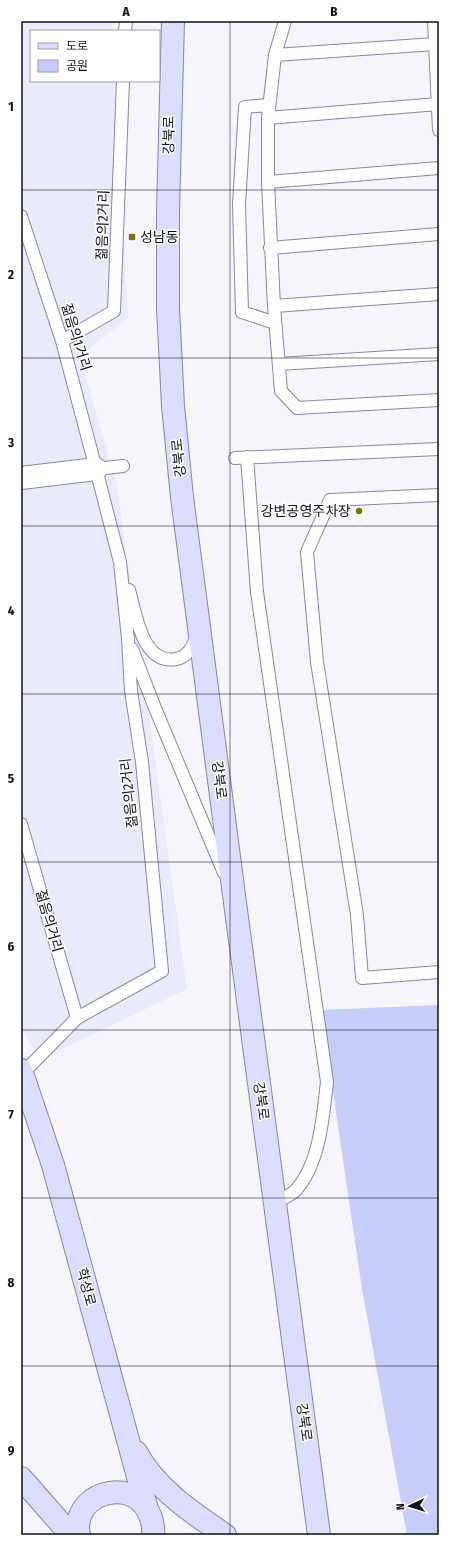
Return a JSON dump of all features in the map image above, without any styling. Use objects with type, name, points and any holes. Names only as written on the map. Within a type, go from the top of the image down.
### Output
[{"type":"main road","name":"강북로","points":[[173,21],[168,211],[168,308],[173,406],[182,498],[274,1203],[320,1535]]},
{"type":"main road","name":"학성로","points":[[22,1071],[54,1166],[125,1433],[150,1517]]},
{"type":"main road","points":[[125,1433],[142,1462],[163,1488],[182,1506]]},
{"type":"main road","points":[[21,1478],[71,1535]]},
{"type":"main road","points":[[79,1535],[79,1520],[84,1509],[92,1500],[103,1494],[114,1492],[126,1493],[137,1498],[150,1517]]},
{"type":"main road","points":[[150,1517],[153,1492],[182,1506],[225,1535]]},
{"type":"street","points":[[21,478],[96,469]]},
{"type":"lane","points":[[285,21],[275,55],[268,118],[270,248],[281,391],[297,408],[439,400]]},
{"type":"lane","points":[[434,21],[439,130]]},
{"type":"lane","points":[[275,55],[435,44]]},
{"type":"lane","name":"젊음의2거리","points":[[62,341],[114,311],[123,82]]},
{"type":"lane","points":[[268,118],[438,104]]},
{"type":"lane","points":[[269,105],[245,107],[239,204],[242,312],[275,323]]},
{"type":"lane","points":[[268,182],[439,168]]},
{"type":"lane","name":"젊음의1거리","points":[[21,216],[62,341],[96,469]]},
{"type":"lane","points":[[270,248],[439,234]]},
{"type":"lane","points":[[274,306],[439,294]]},
{"type":"lane","points":[[279,364],[439,354]]},
{"type":"lane","points":[[274,1203],[295,1191],[309,1172],[321,1129],[327,1082],[257,592],[241,457],[439,449]]},
{"type":"lane","points":[[96,469],[123,466]]},
{"type":"lane","name":"젊음의2거리","points":[[22,1071],[77,1018],[162,971],[142,762],[131,691],[128,639],[120,562],[96,469]]},
{"type":"lane","points":[[439,495],[330,500],[307,552],[317,662],[357,915],[362,978],[439,972]]},
{"type":"lane","points":[[120,562],[142,636],[149,649],[158,658],[170,660],[180,659],[189,652],[195,640],[199,626]]},
{"type":"lane","points":[[128,639],[155,708],[234,895]]},
{"type":"lane","name":"젊음의거리","points":[[21,824],[77,1018]]},
{"type":"shaded area","points":[[21,21],[112,21],[113,30],[30,30],[30,82],[116,82],[128,318],[80,356],[117,486],[187,989],[42,1059],[21,1030]]},
{"type":"green space","points":[[439,1005],[439,1535],[407,1535],[362,1289],[321,1010]]},
{"type":"place","name":"성남동","points":[[132,237]]},
{"type":"place","name":"강변공영주차장","points":[[359,511]]}]
